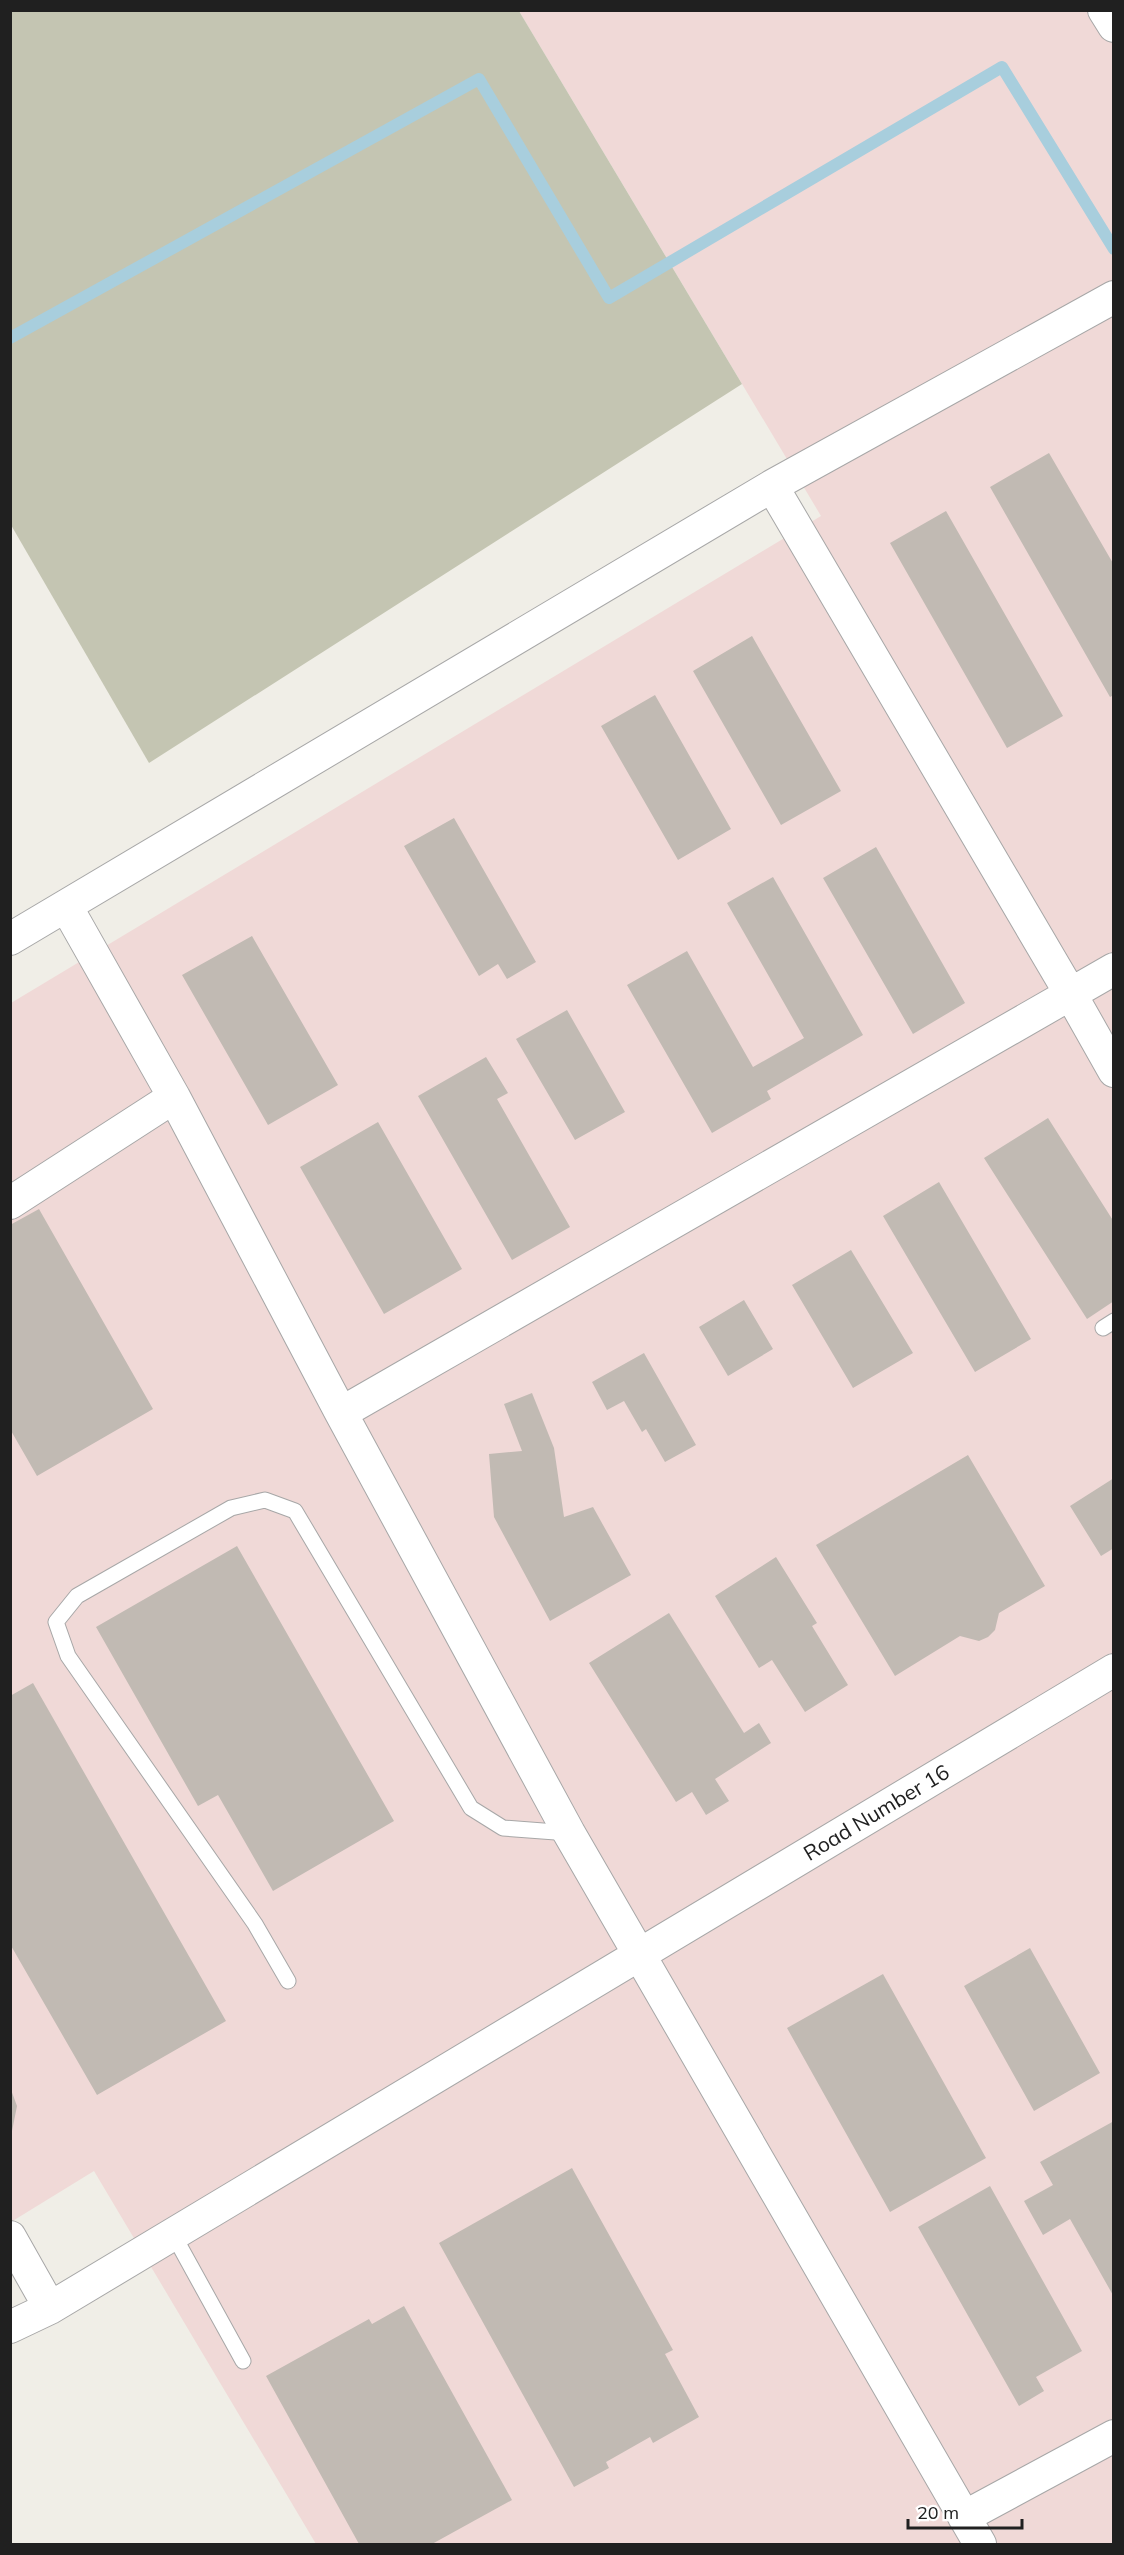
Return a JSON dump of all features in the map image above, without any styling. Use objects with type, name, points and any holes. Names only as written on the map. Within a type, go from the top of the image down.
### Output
[{"type":"street","points":[[1104,10],[1113,26]]},
{"type":"street","points":[[10,939],[772,486],[1113,297]]},
{"type":"street","points":[[772,486],[1070,993],[1113,1071]]},
{"type":"street","points":[[66,906],[174,1097],[341,1413],[569,1833],[980,2544]]},
{"type":"street","points":[[341,1413],[1113,969]]},
{"type":"street","points":[[10,1203],[174,1097]]},
{"type":"street","name":"Road Number 16","points":[[10,2327],[50,2308],[1113,1670]]},
{"type":"street","points":[[10,2237],[50,2308]]},
{"type":"street","points":[[964,2517],[1113,2436]]},
{"type":"lane","points":[[288,1981],[255,1924],[68,1656],[56,1622],[77,1596],[231,1508],[265,1500],[295,1511],[471,1808],[503,1828],[569,1833]]},
{"type":"lane","points":[[173,2234],[243,2361]]},
{"type":"shaded area","points":[[10,11],[519,11],[742,384],[149,763],[11,525]]},
{"type":"shaded area","points":[[519,11],[1113,11],[1113,2544],[316,2544],[94,2171],[11,2222],[11,1003],[821,516]]},
{"type":"building","points":[[1049,453],[1114,565],[1114,695],[1110,697],[990,487]]},
{"type":"building","points":[[946,511],[1063,716],[1007,748],[890,543]]},
{"type":"building","points":[[752,636],[841,791],[781,825],[693,671]]},
{"type":"building","points":[[655,695],[731,829],[678,860],[601,726]]},
{"type":"building","points":[[454,818],[536,962],[507,979],[498,964],[479,976],[404,846]]},
{"type":"building","points":[[876,847],[965,1003],[913,1034],[823,878]]},
{"type":"building","points":[[773,877],[863,1035],[767,1091],[771,1099],[712,1133],[627,985],[687,951],[753,1067],[804,1038],[727,903]]},
{"type":"building","points":[[252,936],[338,1085],[268,1125],[182,975]]},
{"type":"building","points":[[567,1010],[625,1112],[575,1140],[516,1039]]},
{"type":"building","points":[[486,1057],[508,1093],[497,1099],[570,1227],[512,1260],[418,1096]]},
{"type":"building","points":[[1048,1118],[1114,1222],[1114,1301],[1087,1319],[984,1158]]},
{"type":"building","points":[[378,1122],[462,1269],[384,1314],[300,1167]]},
{"type":"building","points":[[939,1182],[1031,1339],[975,1372],[883,1216]]},
{"type":"building","points":[[39,1209],[153,1409],[37,1476],[10,1429],[10,1225]]},
{"type":"building","points":[[851,1250],[913,1353],[853,1388],[792,1285]]},
{"type":"building","points":[[744,1300],[773,1349],[728,1376],[699,1327]]},
{"type":"building","points":[[644,1353],[696,1445],[665,1462],[646,1429],[642,1432],[624,1401],[607,1410],[592,1382]]},
{"type":"building","points":[[532,1393],[554,1448],[564,1517],[593,1507],[631,1575],[550,1621],[494,1517],[489,1454],[522,1451],[504,1404]]},
{"type":"building","points":[[968,1455],[1045,1586],[999,1613],[995,1630],[988,1637],[979,1641],[960,1636],[895,1676],[816,1545]]},
{"type":"building","points":[[1114,1478],[1114,1548],[1101,1556],[1070,1506]]},
{"type":"building","points":[[237,1546],[394,1821],[273,1891],[218,1795],[198,1806],[96,1627]]},
{"type":"building","points":[[776,1557],[817,1623],[812,1626],[848,1685],[805,1712],[772,1660],[759,1668],[715,1596]]},
{"type":"building","points":[[669,1613],[744,1733],[759,1723],[771,1743],[715,1779],[729,1801],[706,1815],[692,1792],[676,1802],[589,1663]]},
{"type":"building","points":[[33,1683],[226,2021],[97,2095],[10,1944],[10,1696]]},
{"type":"building","points":[[1030,1948],[1100,2073],[1034,2111],[964,1986]]},
{"type":"building","points":[[883,1974],[986,2158],[890,2212],[787,2028]]},
{"type":"building","points":[[10,2087],[17,2106],[12,2131],[10,2131]]},
{"type":"building","points":[[1114,2121],[1114,2297],[1070,2219],[1043,2235],[1024,2201],[1053,2185],[1040,2162]]},
{"type":"building","points":[[572,2168],[673,2350],[665,2354],[699,2417],[653,2443],[650,2437],[606,2462],[609,2468],[574,2487],[439,2243]]},
{"type":"building","points":[[990,2186],[1082,2351],[1036,2377],[1044,2391],[1019,2406],[918,2227]]},
{"type":"building","points":[[404,2306],[512,2500],[432,2544],[359,2544],[266,2376],[369,2319],[372,2324]]},
{"type":"waterway","points":[[10,338],[479,79],[609,298],[1002,67],[1114,249]]}]
